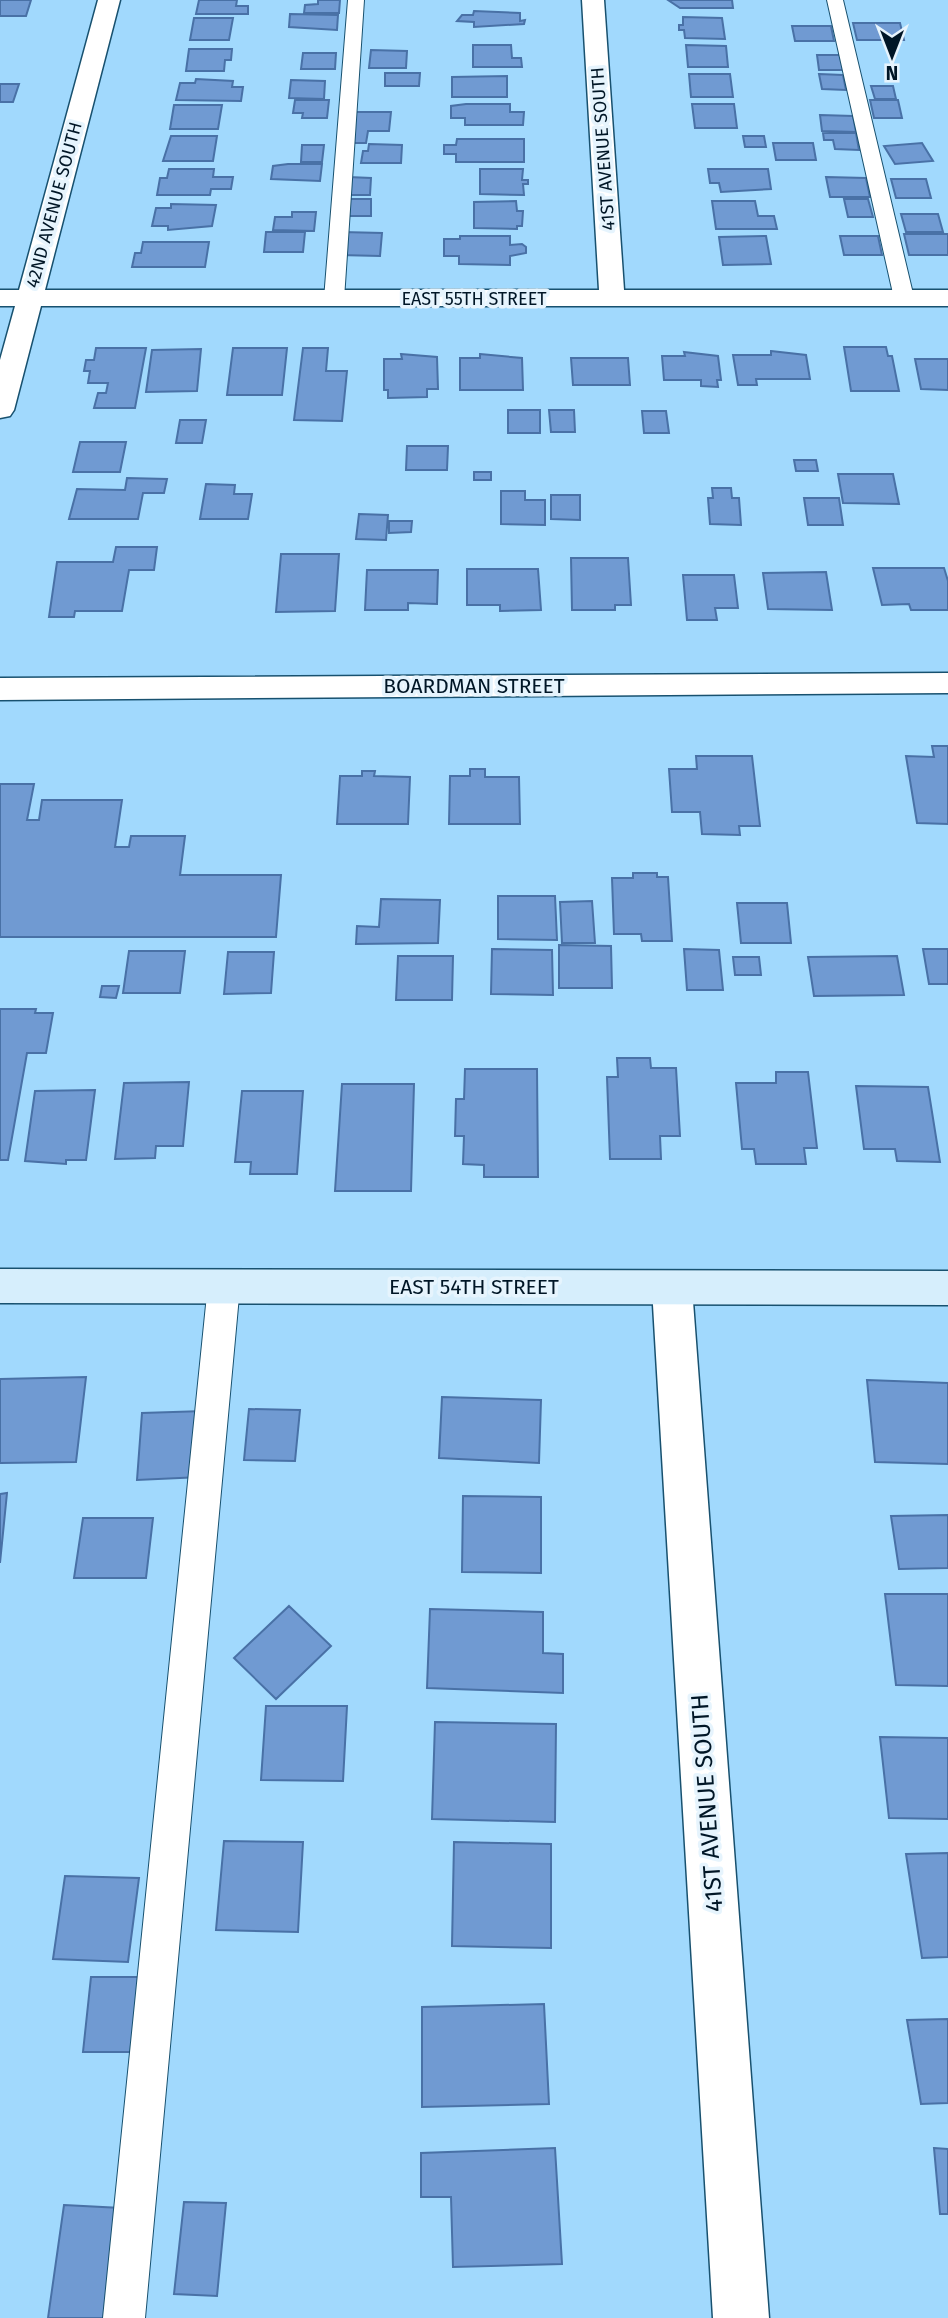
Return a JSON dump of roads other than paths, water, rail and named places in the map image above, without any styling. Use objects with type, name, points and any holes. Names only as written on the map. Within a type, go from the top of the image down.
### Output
[{"type":"street","name":"42ND AVENUE SOUTH","points":[[0,410],[108,0]]},
{"type":"street","name":"41ST AVENUE SOUTH","points":[[593,0],[612,298]]},
{"type":"street","name":"EAST 55TH STREET","points":[[0,298],[948,298]]},
{"type":"street","name":"BOARDMAN STREET","points":[[0,689],[948,683]]},
{"type":"street","name":"EAST 54TH STREET","points":[[0,1286],[948,1288]]},
{"type":"street","name":"41ST AVENUE SOUTH","points":[[673,1288],[741,2318]]},
{"type":"lane","points":[[334,299],[356,0]]},
{"type":"lane","points":[[835,0],[904,298]]},
{"type":"lane","points":[[124,2318],[224,1285]]}]
